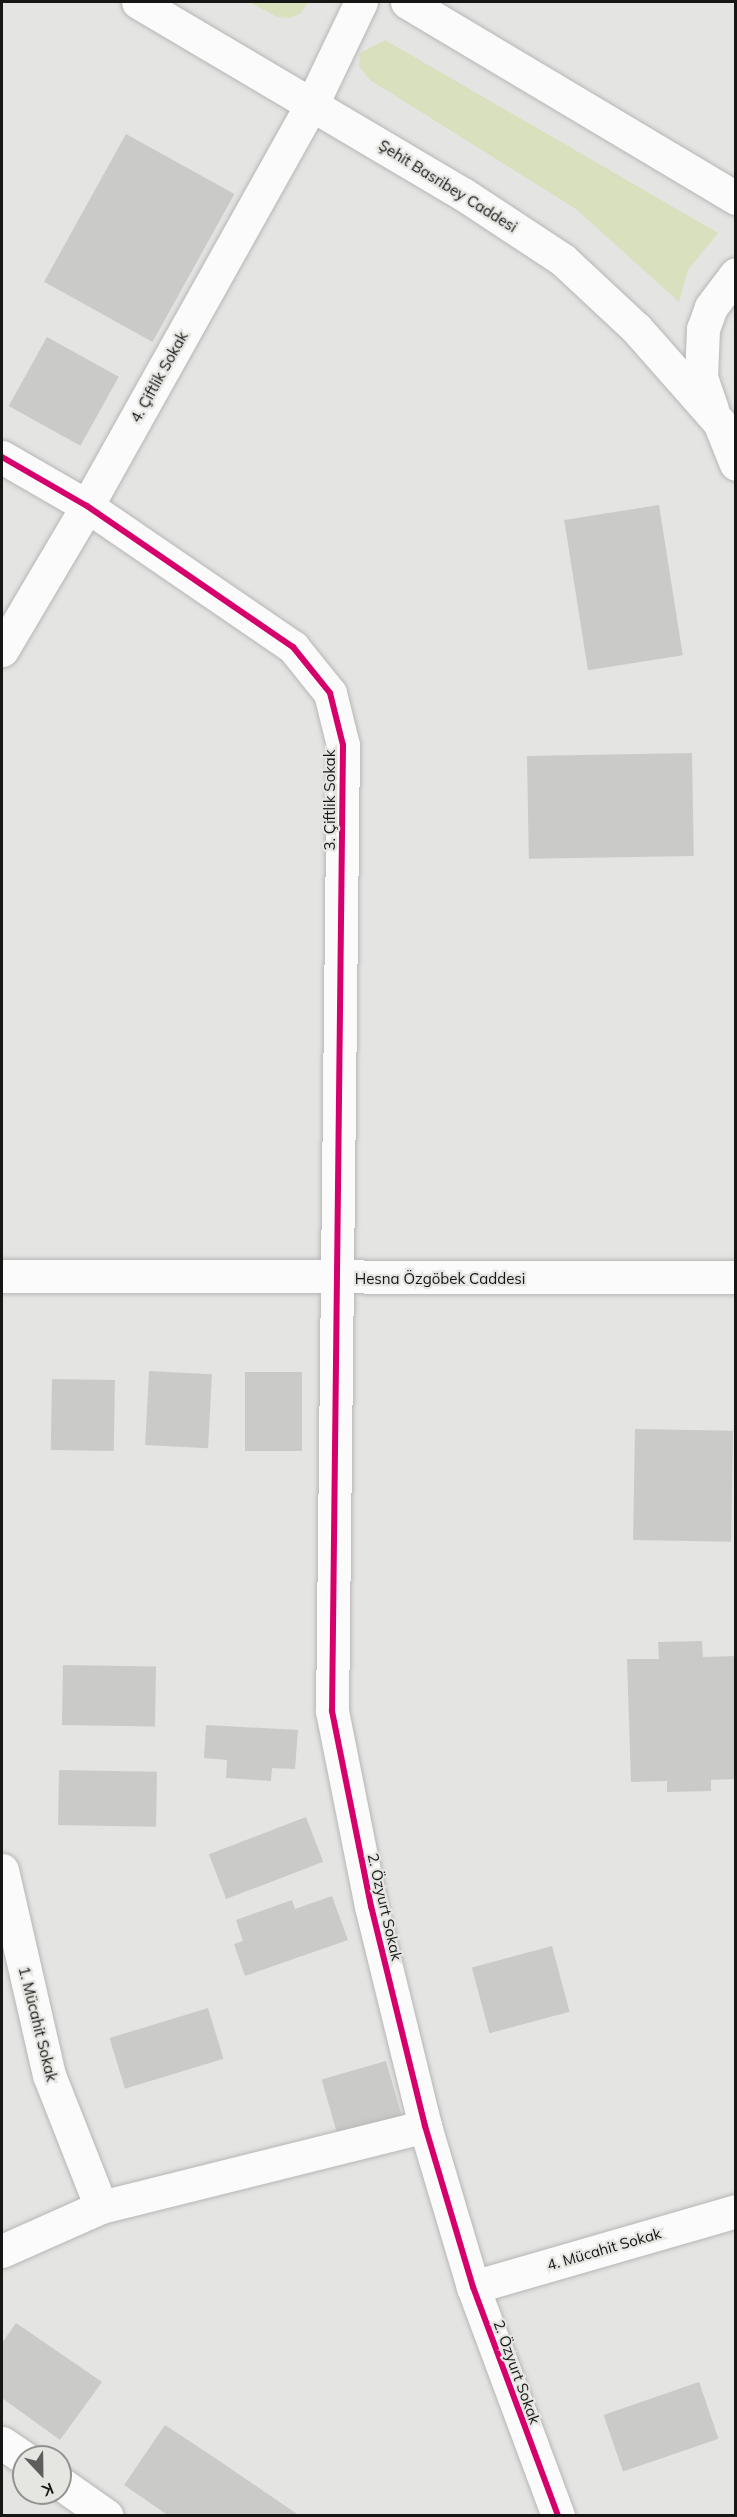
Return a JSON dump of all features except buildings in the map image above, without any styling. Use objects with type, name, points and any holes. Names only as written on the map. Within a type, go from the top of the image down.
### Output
[{"type":"street","name":"Şehit Basribey Caddesi","points":[[138,2],[313,102],[563,260],[636,328],[727,432]]},
{"type":"street","name":"4. Çiftlik Sokak","points":[[2,650],[87,506],[313,102],[361,2]]},
{"type":"street","points":[[407,2],[735,198]]},
{"type":"street","points":[[735,274],[711,307],[700,353],[701,377],[727,432],[735,464]]},
{"type":"street","name":"3. Çiftlik Sokak","points":[[2,457],[87,506],[293,646],[330,693],[342,746],[339,1279]]},
{"type":"street","name":"Hesna Özgöbek Caddesi","points":[[2,1276],[339,1279],[735,1277]]},
{"type":"street","name":"2. Özyurt Sokak","points":[[339,1279],[332,1711],[371,1906],[425,2126],[473,2287],[558,2516]]},
{"type":"street","name":"1. Mücahit Sokak","points":[[2,1870],[49,2076],[101,2207]]},
{"type":"street","points":[[2,2251],[101,2207],[425,2126]]},
{"type":"street","name":"4. Mücahit Sokak","points":[[473,2287],[735,2211]]},
{"type":"street","points":[[72,2491],[107,2516]]},
{"type":"green space","points":[[249,2],[308,2],[300,14],[289,18],[277,17]]},
{"type":"green space","points":[[385,40],[718,233],[688,270],[679,302],[576,209],[370,80],[359,66],[360,53]]},
{"type":"cycle path","points":[[2,457],[87,506],[293,647],[330,693],[343,745],[332,1711],[371,1906],[425,2126],[473,2287],[558,2516]]}]
